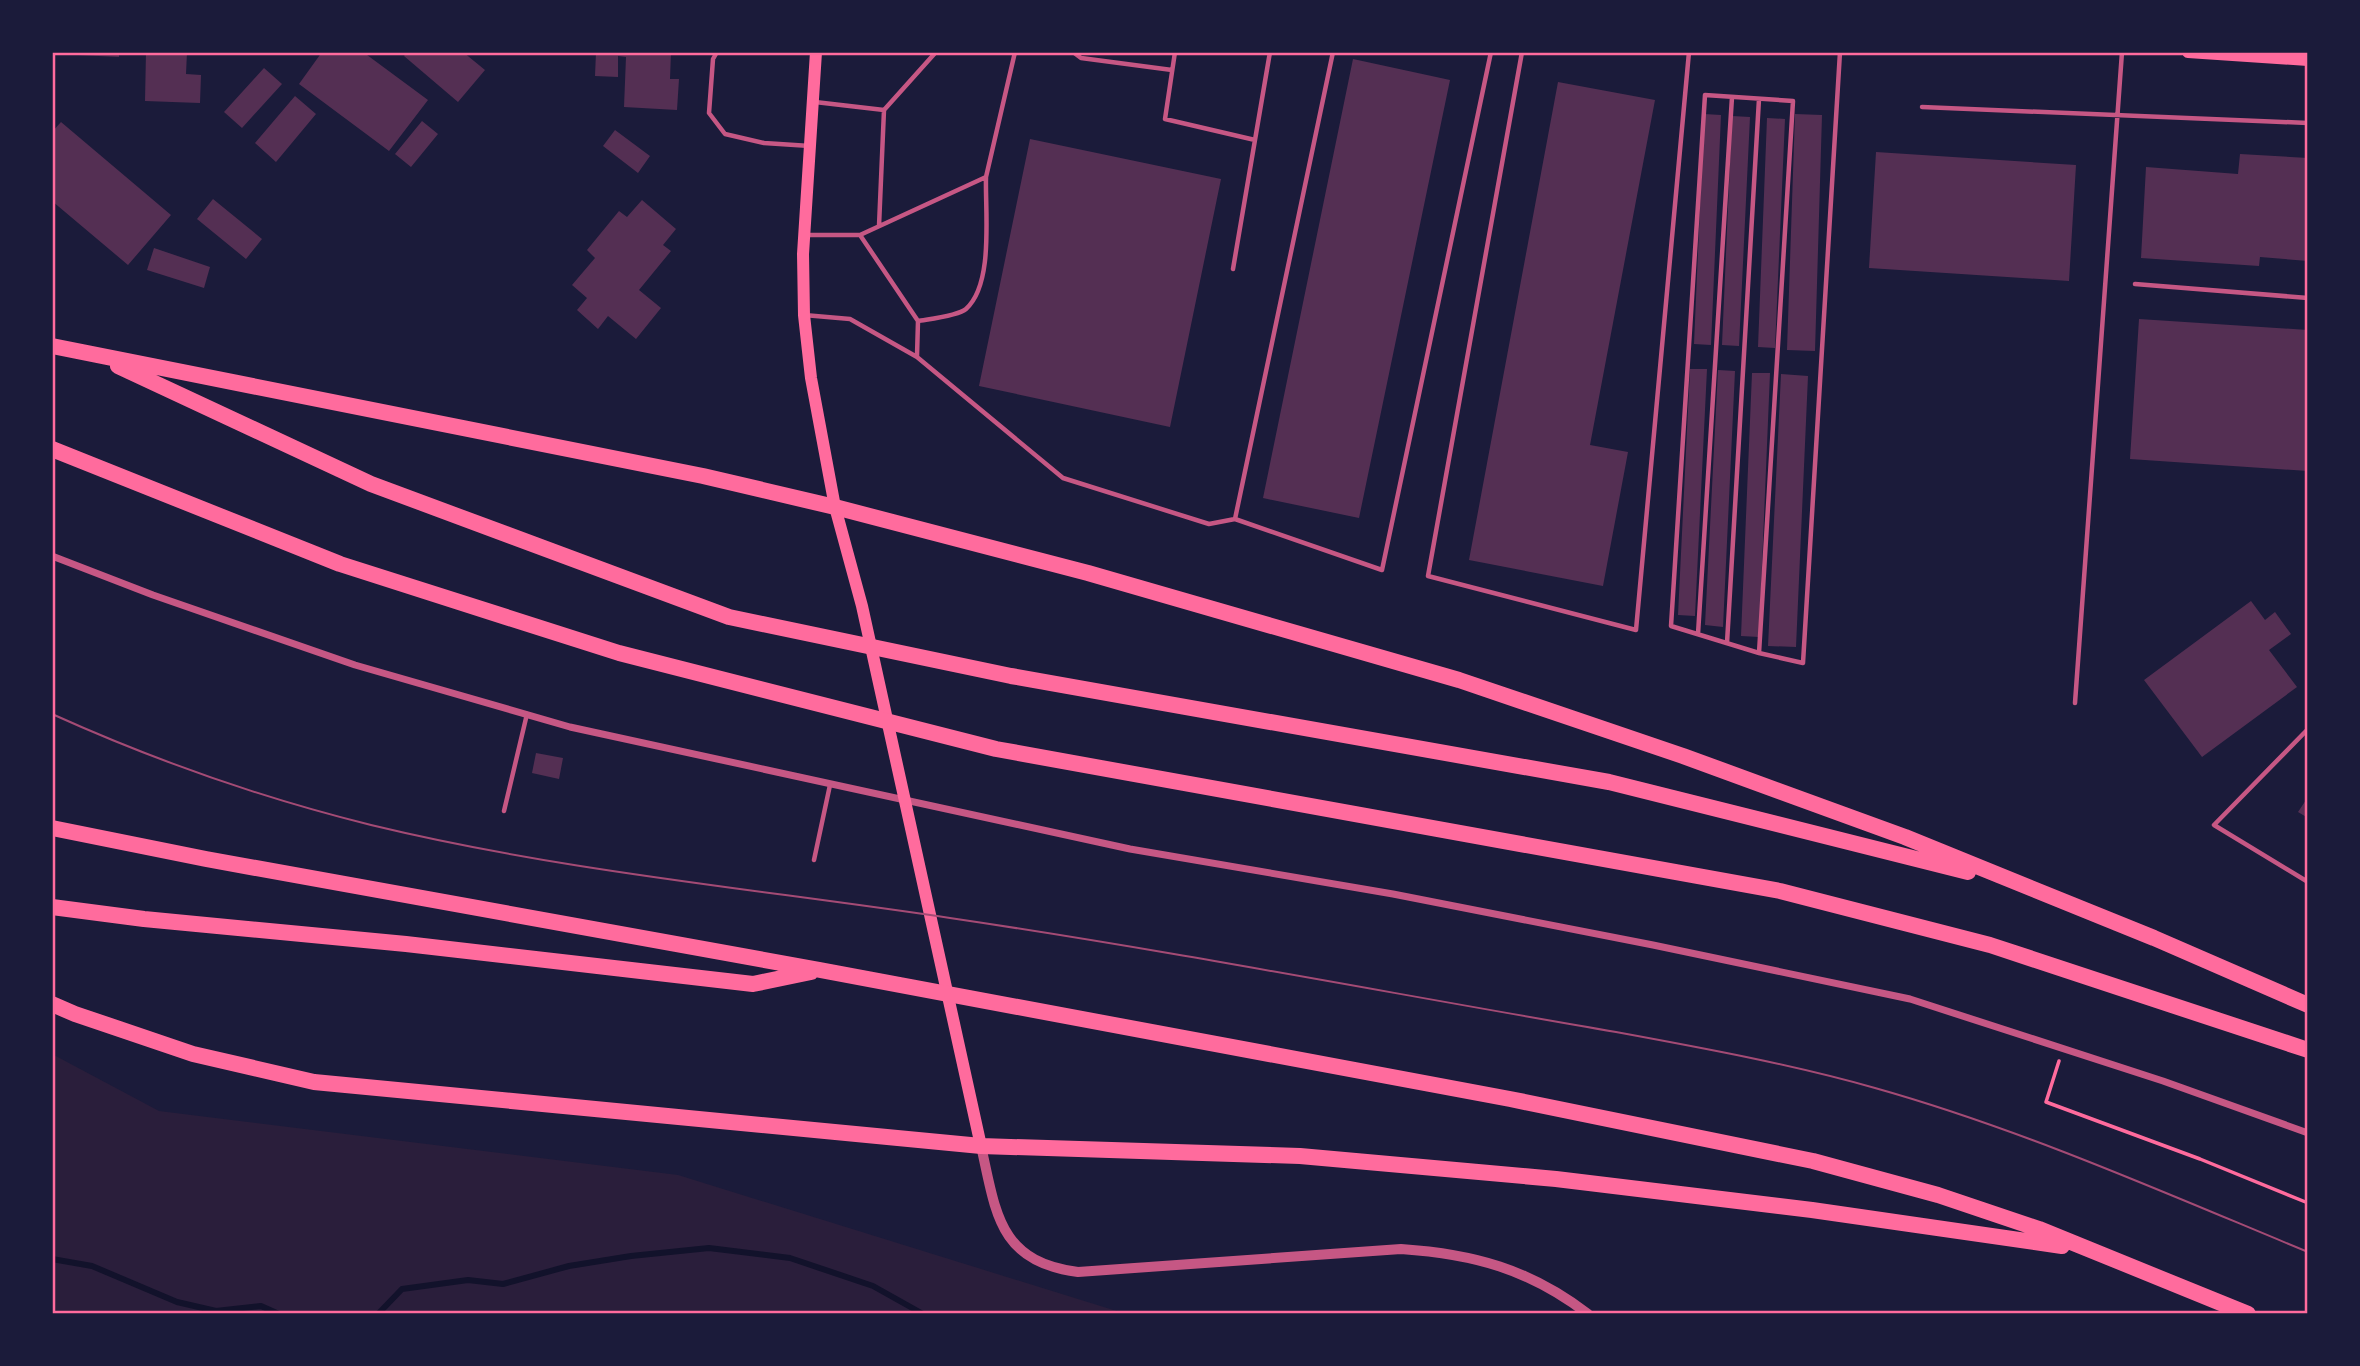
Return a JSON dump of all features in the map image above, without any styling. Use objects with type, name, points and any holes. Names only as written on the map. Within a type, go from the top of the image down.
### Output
[{"type":"highway","points":[[52,335],[371,484],[729,617],[1011,676],[1609,782],[2025,886]]},
{"type":"highway","points":[[52,346],[703,476],[835,507],[1101,577],[1459,680],[1696,760],[1905,837],[2154,938],[2308,1005]]},
{"type":"highway","points":[[52,449],[340,564],[619,653],[996,749],[1780,891],[1990,945],[2308,1050]]},
{"type":"highway","points":[[52,828],[206,859],[1510,1099],[1813,1161],[1980,1209],[2248,1314]]},
{"type":"highway","points":[[52,907],[753,984],[820,970]]},
{"type":"highway","points":[[52,1004],[193,1054],[314,1083],[981,1146],[1300,1156],[1556,1179],[1812,1210],[2095,1252]]},
{"type":"main road","points":[[816,52],[804,235],[804,315],[811,378],[835,507],[863,606],[981,1146]]},
{"type":"main road","points":[[2188,52],[2308,60]]},
{"type":"street","points":[[52,556],[153,595],[355,665],[570,727],[1130,849],[1434,902],[1910,999],[2164,1081],[2308,1133]]},
{"type":"street","points":[[981,1146],[997,1214],[1006,1234],[1036,1261],[1056,1269],[1078,1272],[1401,1249],[1443,1252],[1474,1257],[1532,1278],[1565,1296],[1588,1314]]},
{"type":"lane","points":[[52,59],[53,52]]},
{"type":"lane","points":[[717,52],[713,59],[709,113],[725,134],[764,142],[810,146]]},
{"type":"lane","points":[[879,226],[884,110],[936,52]]},
{"type":"lane","points":[[918,321],[964,312],[977,296],[985,268],[986,177],[1015,52]]},
{"type":"lane","points":[[1073,52],[1081,58],[1172,70]]},
{"type":"lane","points":[[1175,52],[1165,119],[1255,140]]},
{"type":"lane","points":[[1233,269],[1270,53],[1252,52]]},
{"type":"lane","points":[[1236,519],[1333,52]]},
{"type":"lane","points":[[804,315],[850,320],[917,357],[1063,478],[1209,524],[1236,519],[1382,570],[1491,52]]},
{"type":"lane","points":[[1522,52],[1428,576],[1636,630],[1689,52]]},
{"type":"lane","points":[[1759,653],[1793,101],[1705,95],[1671,626],[1759,653],[1803,663],[1840,52]]},
{"type":"lane","points":[[2074,703],[2122,52]]},
{"type":"lane","points":[[1698,634],[1732,97]]},
{"type":"lane","points":[[1727,643],[1759,99]]},
{"type":"lane","points":[[813,102],[884,110]]},
{"type":"lane","points":[[1922,107],[2308,123]]},
{"type":"lane","points":[[804,235],[860,235],[986,177]]},
{"type":"lane","points":[[860,235],[918,321],[917,357]]},
{"type":"lane","points":[[2135,284],[2308,298]]},
{"type":"lane","points":[[504,811],[527,713]]},
{"type":"lane","points":[[2308,729],[2214,825],[2308,882]]},
{"type":"lane","points":[[814,860],[830,785]]},
{"type":"path","points":[[2063,1049],[2046,1102],[2308,1203]]},
{"type":"shaded area","points":[[52,1054],[159,1111],[678,1175],[1123,1313],[53,1313]]},
{"type":"building","points":[[79,52],[119,52],[119,57],[78,55]]},
{"type":"building","points":[[146,52],[187,52],[186,74],[201,75],[200,103],[145,101]]},
{"type":"building","points":[[322,52],[363,52],[428,100],[389,151],[299,84]]},
{"type":"building","points":[[407,52],[463,52],[485,70],[458,102],[404,56]]},
{"type":"building","points":[[596,52],[671,52],[670,79],[679,79],[677,110],[624,107],[626,57],[618,56],[618,77],[595,76]]},
{"type":"building","points":[[1353,59],[1450,80],[1359,518],[1263,498]]},
{"type":"building","points":[[264,68],[282,84],[242,128],[224,112]]},
{"type":"building","points":[[1558,82],[1655,100],[1590,445],[1628,452],[1603,586],[1469,560]]},
{"type":"building","points":[[295,96],[316,114],[276,162],[255,143]]},
{"type":"building","points":[[1704,114],[1721,115],[1711,345],[1694,344]]},
{"type":"building","points":[[1795,114],[1822,115],[1815,351],[1787,350]]},
{"type":"building","points":[[1732,116],[1750,117],[1739,346],[1722,345]]},
{"type":"building","points":[[1767,118],[1785,119],[1775,348],[1758,347]]},
{"type":"building","points":[[422,121],[438,134],[411,167],[395,154]]},
{"type":"building","points":[[61,122],[171,215],[128,265],[52,201],[52,132]]},
{"type":"building","points":[[615,130],[650,156],[638,173],[603,146]]},
{"type":"building","points":[[1030,139],[1221,179],[1170,427],[979,386]]},
{"type":"building","points":[[1876,152],[2076,165],[2069,281],[1869,268]]},
{"type":"building","points":[[2240,154],[2308,158],[2308,261],[2260,257],[2259,266],[2141,258],[2146,167],[2238,174]]},
{"type":"building","points":[[213,199],[262,239],[246,259],[197,219]]},
{"type":"building","points":[[642,200],[676,229],[663,245],[671,251],[639,290],[661,308],[636,339],[608,316],[598,329],[577,310],[587,298],[572,285],[595,258],[587,250],[619,211],[627,217]]},
{"type":"building","points":[[154,248],[210,267],[204,288],[147,270]]},
{"type":"building","points":[[2139,319],[2308,330],[2308,471],[2130,459]]},
{"type":"building","points":[[1690,369],[1707,369],[1695,616],[1678,615]]},
{"type":"building","points":[[1718,370],[1735,371],[1723,627],[1705,625]]},
{"type":"building","points":[[1752,373],[1770,373],[1759,637],[1741,636]]},
{"type":"building","points":[[1781,374],[1808,376],[1796,647],[1768,646]]},
{"type":"building","points":[[2251,601],[2265,620],[2275,612],[2291,634],[2269,650],[2297,687],[2202,757],[2144,680]]},
{"type":"building","points":[[536,753],[563,758],[559,779],[532,773]]},
{"type":"building","points":[[2308,797],[2308,818],[2298,812]]},
{"type":"waterway","points":[[378,1314],[402,1289],[468,1280],[503,1284],[569,1266],[709,1248],[790,1258],[873,1286],[923,1314]]},
{"type":"waterway","points":[[52,1259],[92,1266],[177,1302],[216,1311],[261,1306],[279,1314]]},
{"type":"tram line","points":[[52,714],[130,747],[249,790],[371,825],[443,841],[587,867],[1117,944],[1616,1032],[1811,1071],[1931,1105],[2040,1143],[2308,1252]]}]
